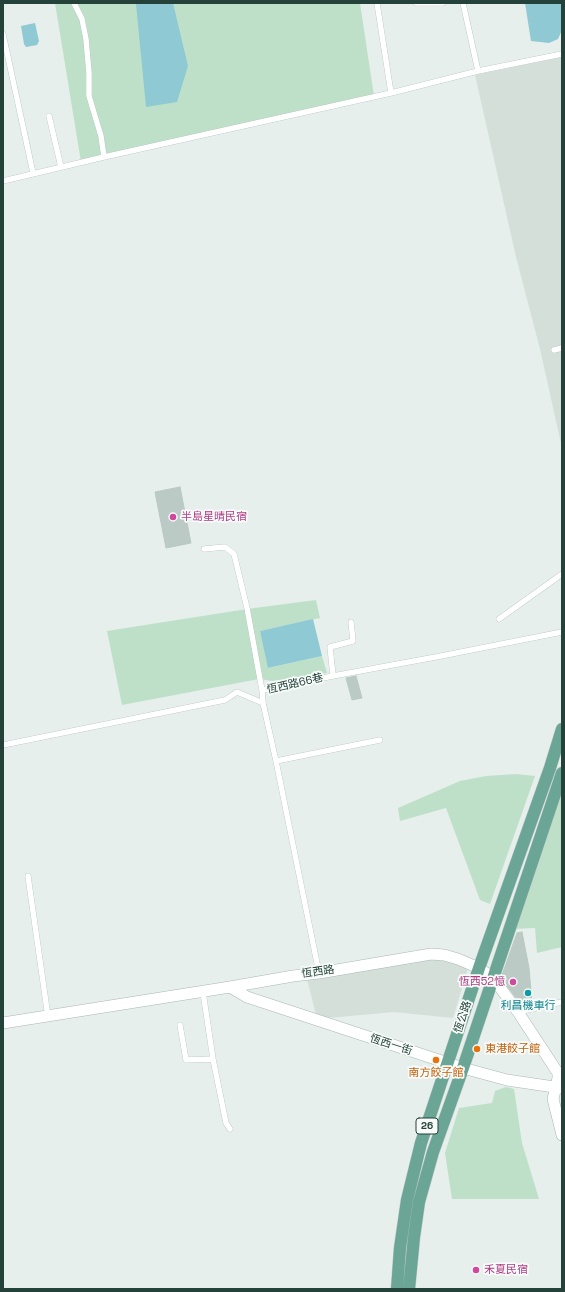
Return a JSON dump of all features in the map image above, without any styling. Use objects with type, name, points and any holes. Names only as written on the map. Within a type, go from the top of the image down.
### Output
[{"type":"main road","name":"恆公路","points":[[398,1289],[400,1248],[407,1200],[421,1143],[479,968],[550,768],[562,729]]},
{"type":"main road","name":"恆公路","points":[[409,1289],[419,1202],[433,1152],[562,774]]},
{"type":"street","name":"恆西路","points":[[3,1024],[431,954],[444,955],[479,968],[493,978],[518,1012],[558,1073],[559,1088],[553,1098],[562,1135]]},
{"type":"street","name":"恆西一街","points":[[230,988],[246,997],[462,1068],[506,1080],[559,1088]]},
{"type":"lane","points":[[74,3],[82,19],[86,40],[89,96],[101,136],[104,157]]},
{"type":"lane","points":[[377,3],[391,93]]},
{"type":"lane","points":[[416,3],[443,3]]},
{"type":"lane","points":[[462,3],[478,71]]},
{"type":"lane","points":[[3,34],[33,173]]},
{"type":"lane","points":[[3,181],[391,93],[478,71],[562,54]]},
{"type":"lane","points":[[49,116],[61,167]]},
{"type":"lane","points":[[554,350],[562,348]]},
{"type":"lane","points":[[204,549],[225,547],[234,554],[247,608],[262,690]]},
{"type":"lane","points":[[499,619],[562,574]]},
{"type":"lane","points":[[333,676],[330,647],[353,641],[351,622]]},
{"type":"lane","name":"恆西路66巷","points":[[319,973],[263,703],[262,690],[562,632]]},
{"type":"lane","points":[[3,745],[225,700],[237,692],[263,703]]},
{"type":"lane","points":[[276,761],[380,740]]},
{"type":"lane","points":[[28,876],[48,1017]]},
{"type":"lane","points":[[203,992],[213,1059],[226,1123],[230,1129]]},
{"type":"lane","points":[[518,1012],[562,1002]]},
{"type":"lane","points":[[180,1025],[186,1060],[213,1059]]},
{"type":"shaded area","points":[[562,57],[562,448],[540,349],[516,257],[475,75]]},
{"type":"shaded area","points":[[431,951],[470,962],[453,1018],[394,1012],[317,1019],[305,971]]},
{"type":"green space","points":[[55,3],[360,3],[374,96],[81,162]]},
{"type":"green space","points":[[316,600],[320,618],[260,631],[269,668],[322,656],[327,673],[273,681],[259,679],[122,705],[107,631],[247,609]]},
{"type":"green space","points":[[516,774],[535,776],[490,904],[480,900],[446,808],[400,821],[398,808],[460,781],[486,776]]},
{"type":"green space","points":[[562,792],[562,947],[537,953],[535,928],[513,929]]},
{"type":"green space","points":[[506,1087],[514,1089],[522,1143],[539,1199],[452,1199],[445,1153],[459,1108],[492,1103],[495,1091]]},
{"type":"water","points":[[173,3],[188,66],[177,102],[146,107],[136,4]]},
{"type":"water","points":[[525,3],[562,3],[562,30],[558,39],[549,43],[531,41]]},
{"type":"water","points":[[35,23],[39,41],[37,45],[26,47],[24,44],[21,26]]},
{"type":"water","points":[[313,619],[322,656],[268,668],[260,631]]},
{"type":"building","name":"半島星晴民宿","points":[[180,487],[191,543],[166,548],[155,492]]},
{"type":"building","points":[[356,676],[362,698],[352,700],[346,678]]},
{"type":"building","points":[[522,932],[529,968],[532,1004],[523,1007],[501,978],[517,933]]},
{"type":"place","name":"半島星晴民宿","points":[[173,517]]},
{"type":"place","name":"恆西52憶","points":[[513,982]]},
{"type":"place","name":"利昌機車行","points":[[528,993]]},
{"type":"place","name":"東港餃子館","points":[[477,1049]]},
{"type":"place","name":"南方餃子館","points":[[436,1060]]},
{"type":"place","name":"禾夏民宿","points":[[476,1270]]}]
